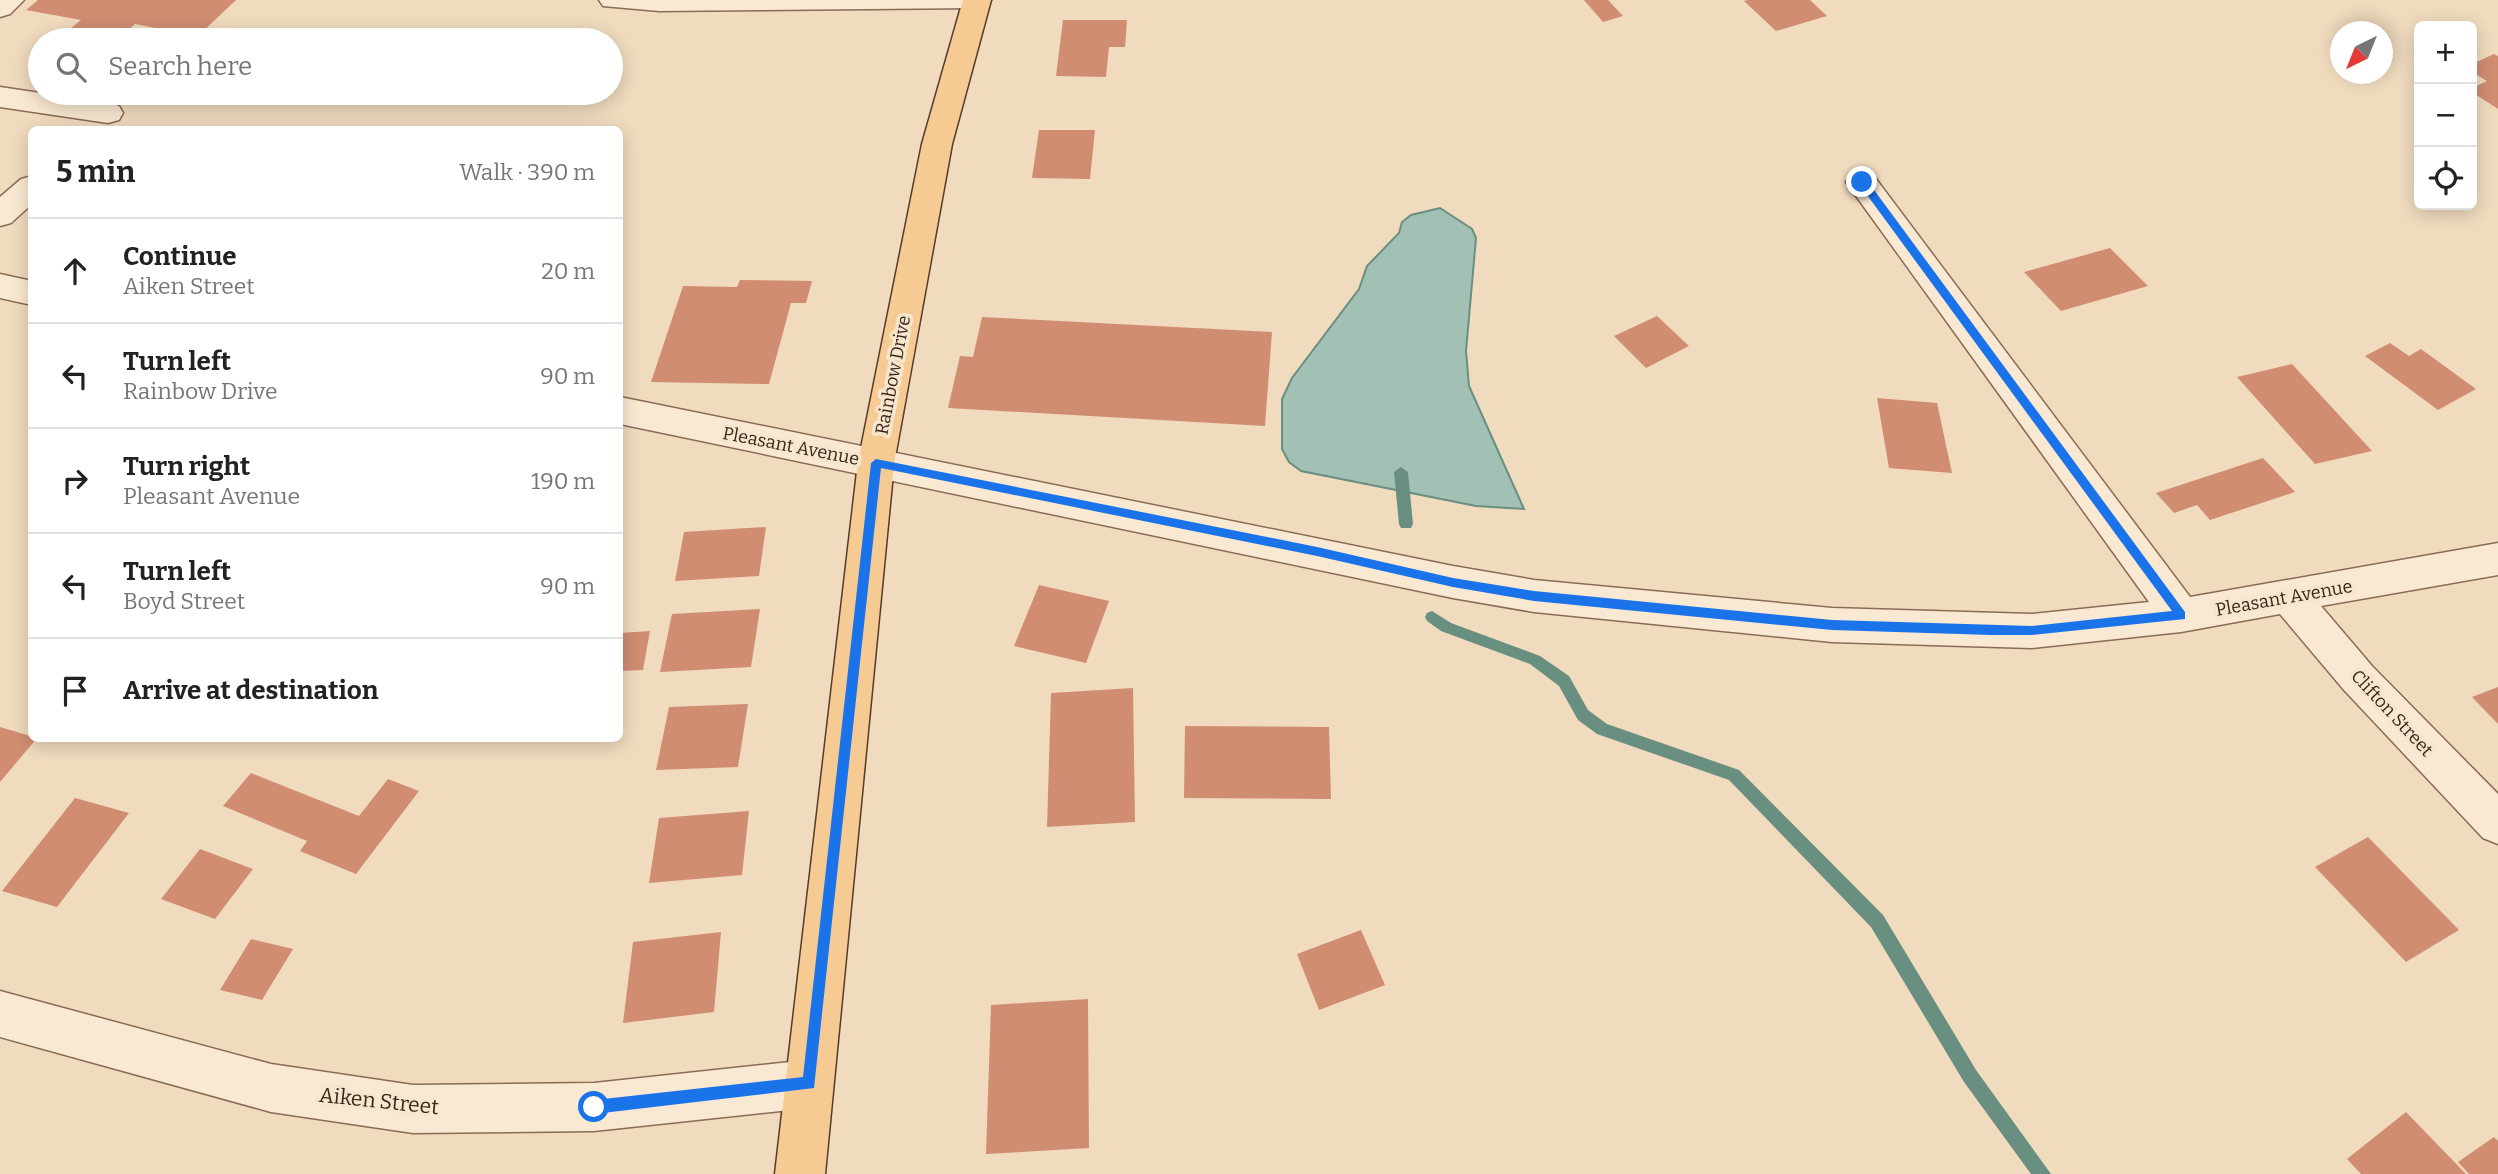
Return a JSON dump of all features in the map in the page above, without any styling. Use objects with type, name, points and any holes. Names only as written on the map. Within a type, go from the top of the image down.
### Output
[{"type":"main road","name":"Rainbow Drive","points":[[800,1174],[876,463],[937,144],[977,0]]},
{"type":"street","points":[[0,8],[9,0]]},
{"type":"street","points":[[613,0],[659,3],[977,0]]},
{"type":"street","points":[[0,97],[28,104]]},
{"type":"street","points":[[33,105],[100,121]]},
{"type":"street","points":[[0,178],[28,184]]},
{"type":"street","points":[[1862,182],[2181,615]]},
{"type":"street","points":[[0,215],[28,189]]},
{"type":"street","points":[[0,286],[28,292]]},
{"type":"street","name":"Pleasant Avenue","points":[[623,412],[1453,582],[1534,596],[1832,625],[2032,631],[2181,615],[2290,598],[2498,559]]},
{"type":"street","name":"Clifton Street","points":[[2290,598],[2358,678],[2498,824]]},
{"type":"street","name":"Aiken Street","points":[[0,1014],[271,1088],[413,1110],[594,1107],[809,1083]]},
{"type":"shaded area","points":[[1440,208],[1472,229],[1476,238],[1466,351],[1469,386],[1524,509],[1476,506],[1301,471],[1289,462],[1282,449],[1282,399],[1292,378],[1359,289],[1367,266],[1399,233],[1402,222],[1411,215]]},
{"type":"building","points":[[38,0],[236,0],[206,28],[156,28],[135,24],[131,28],[71,28],[81,20],[26,10]]},
{"type":"building","points":[[1584,0],[1608,0],[1623,16],[1603,22]]},
{"type":"building","points":[[1810,0],[1827,16],[1776,31],[1744,1]]},
{"type":"building","points":[[1063,20],[1127,20],[1125,47],[1109,47],[1106,77],[1056,76]]},
{"type":"building","points":[[2494,54],[2498,56],[2498,109],[2477,95],[2477,86],[2487,81],[2477,75],[2477,62]]},
{"type":"building","points":[[1039,130],[1095,130],[1090,179],[1032,178]]},
{"type":"building","points":[[2110,248],[2148,286],[2061,311],[2024,272]]},
{"type":"building","points":[[740,280],[812,281],[806,303],[791,303],[769,384],[651,382],[683,286],[737,287]]},
{"type":"building","points":[[1657,316],[1689,346],[1646,368],[1614,336]]},
{"type":"building","points":[[982,317],[1272,332],[1265,426],[948,408],[960,356],[973,357]]},
{"type":"building","points":[[2390,343],[2409,356],[2421,349],[2476,389],[2438,410],[2365,356]]},
{"type":"building","points":[[2292,364],[2372,451],[2315,464],[2237,377]]},
{"type":"building","points":[[1877,398],[1937,403],[1952,473],[1889,468]]},
{"type":"building","points":[[2263,458],[2295,492],[2210,520],[2197,505],[2174,513],[2156,493]]},
{"type":"building","points":[[766,527],[759,576],[675,581],[684,532]]},
{"type":"building","points":[[1039,585],[1109,601],[1086,663],[1014,646]]},
{"type":"building","points":[[760,609],[751,667],[660,672],[672,614]]},
{"type":"building","points":[[650,631],[643,670],[623,671],[623,633]]},
{"type":"building","points":[[2498,687],[2498,724],[2472,697]]},
{"type":"building","points":[[1133,688],[1135,822],[1047,827],[1051,693]]},
{"type":"building","points":[[748,704],[738,767],[656,770],[669,707]]},
{"type":"building","points":[[1185,726],[1329,727],[1331,799],[1184,798]]},
{"type":"building","points":[[0,727],[28,735],[28,742],[34,742],[0,782]]},
{"type":"building","points":[[251,773],[359,816],[388,779],[419,791],[356,874],[300,851],[307,841],[223,806]]},
{"type":"building","points":[[75,798],[129,813],[57,907],[2,891]]},
{"type":"building","points":[[749,811],[742,875],[649,883],[659,818]]},
{"type":"building","points":[[2368,837],[2459,930],[2406,962],[2315,867]]},
{"type":"building","points":[[200,849],[253,869],[215,919],[161,899]]},
{"type":"building","points":[[1361,930],[1385,985],[1319,1010],[1297,954]]},
{"type":"building","points":[[721,932],[714,1012],[623,1023],[633,942]]},
{"type":"building","points":[[251,939],[293,949],[262,1000],[220,990]]},
{"type":"building","points":[[1088,999],[1089,1148],[986,1154],[991,1005]]},
{"type":"building","points":[[2406,1112],[2466,1174],[2361,1174],[2347,1159]]},
{"type":"building","points":[[2494,1137],[2498,1141],[2498,1174],[2469,1174],[2458,1162]]},
{"type":"waterway","points":[[1401,472],[1406,524]]},
{"type":"waterway","points":[[1432,617],[1446,627],[1535,660],[1564,681],[1583,715],[1602,729],[1734,775],[1877,921],[1970,1076],[2042,1174]]},
{"type":"route","points":[[594,1107],[809,1083],[876,463],[1453,582],[1534,596],[1832,625],[1991,630],[2032,631],[2181,615],[1862,182]]}]
